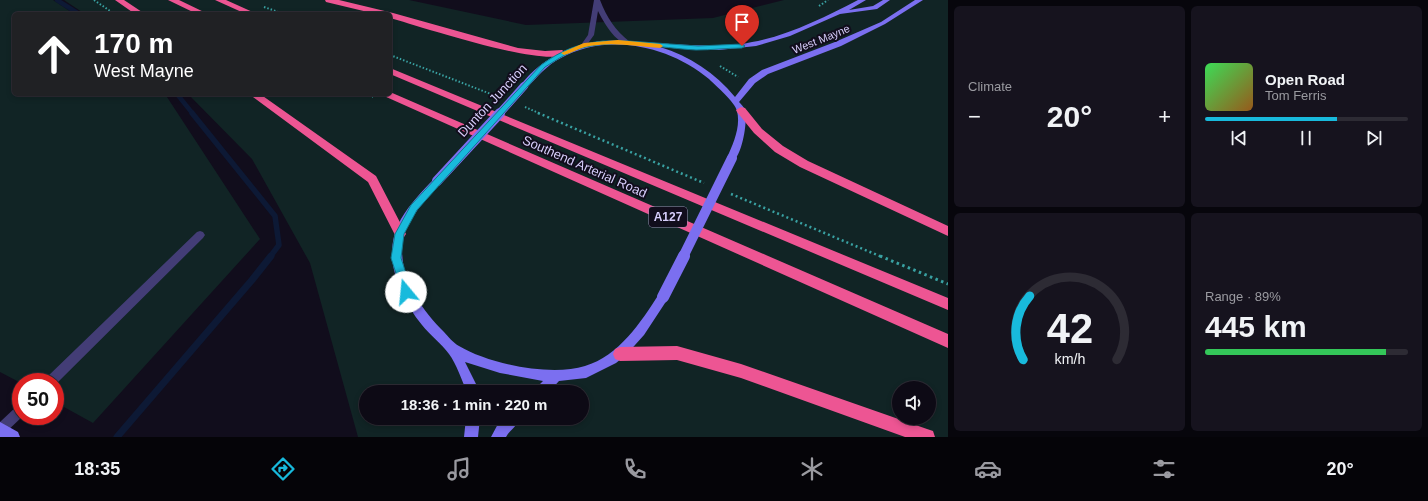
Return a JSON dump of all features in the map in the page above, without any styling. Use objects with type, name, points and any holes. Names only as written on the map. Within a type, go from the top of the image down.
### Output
[{"type":"highway","points":[[119,0],[138,12]]},
{"type":"highway","points":[[172,0],[199,12]]},
{"type":"highway","points":[[219,0],[248,12]]},
{"type":"highway","points":[[329,0],[378,12]]},
{"type":"highway","points":[[392,16],[517,51],[545,54],[562,53]]},
{"type":"highway","name":"Southend Arterial Road","points":[[392,73],[948,304]]},
{"type":"highway","points":[[257,96],[372,179],[400,234]]},
{"type":"highway","name":"Southend Arterial Road","points":[[392,96],[948,341]]},
{"type":"highway","points":[[738,106],[764,136],[779,149],[804,164],[948,230]]},
{"type":"highway","points":[[620,354],[677,353],[741,371],[926,437]]},
{"type":"main road","name":"West Mayne","points":[[639,44],[698,48],[742,46],[771,39],[835,14],[863,0]]},
{"type":"main road","name":"West Mayne","points":[[835,14],[875,8],[887,0]]},
{"type":"main road","name":"West Mayne","points":[[738,106],[752,81],[765,72],[838,44],[884,24],[920,0]]},
{"type":"main road","name":"Dunton Junction","points":[[603,43],[639,44],[672,54],[698,68],[719,84],[738,106],[741,134],[732,158],[663,297],[645,327],[620,354],[586,372],[571,375],[532,373],[507,368],[479,360],[453,349],[426,322],[406,292],[396,258],[400,234],[414,208],[543,66],[562,53],[584,45],[603,43]]},
{"type":"main road","points":[[453,349],[471,385]]},
{"type":"main road","points":[[547,385],[557,375]]},
{"type":"main road","points":[[471,437],[472,425]]},
{"type":"main road","points":[[498,437],[506,425]]},
{"type":"lane","points":[[597,0],[607,25],[628,43]]},
{"type":"lane","points":[[584,45],[591,35],[597,0]]},
{"type":"lane","points":[[59,373],[200,235]]},
{"type":"lane","points":[[3,431],[12,420]]},
{"type":"path","points":[[94,0],[111,12]]},
{"type":"path","points":[[816,7],[828,0]]},
{"type":"path","points":[[392,56],[496,96]]},
{"type":"path","points":[[518,105],[708,184]]},
{"type":"path","points":[[730,193],[948,284]]},
{"type":"green space","points":[[0,0],[53,0],[71,12],[12,12],[12,96],[166,96],[260,239],[93,423],[64,407],[64,373],[12,373],[12,378],[0,372]]},
{"type":"green space","points":[[64,0],[409,0],[526,25],[713,18],[784,0],[948,0],[948,437],[358,437],[310,263],[252,159],[190,96],[392,96],[392,12],[82,12]]},
{"type":"waterway","points":[[57,0],[76,12]]},
{"type":"waterway","points":[[179,96],[193,114]]},
{"type":"waterway","points":[[192,113],[275,216],[279,245],[270,257]]},
{"type":"waterway","points":[[117,437],[271,256]]},
{"type":"slow traffic","points":[[564,53],[584,45],[603,43],[618,42],[660,46]]},
{"type":"route","points":[[406,292],[396,258],[400,234],[414,208],[543,66],[562,53],[584,45],[603,43],[618,42],[698,48],[742,46]]}]
